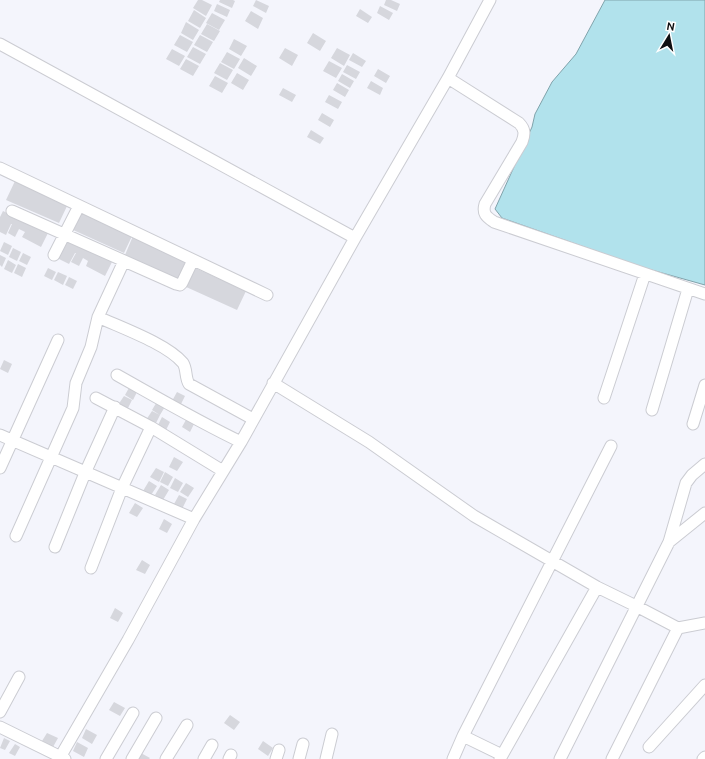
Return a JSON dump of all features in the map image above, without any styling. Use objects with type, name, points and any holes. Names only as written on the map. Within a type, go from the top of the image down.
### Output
[{"type":"street","points":[[0,727],[62,758],[194,519],[241,442],[355,238],[448,78],[490,0]]},
{"type":"street","points":[[0,44],[355,238]]},
{"type":"street","points":[[448,78],[519,123],[523,127],[525,134],[522,142],[485,204],[484,210],[486,216],[494,222],[705,294]]},
{"type":"street","points":[[0,168],[267,295]]},
{"type":"street","points":[[54,254],[79,206]]},
{"type":"street","points":[[12,211],[176,284],[180,285],[182,283],[193,260]]},
{"type":"street","points":[[16,536],[73,408],[76,383],[91,347],[98,317],[124,261]]},
{"type":"street","points":[[604,398],[645,274]]},
{"type":"street","points":[[652,410],[688,289]]},
{"type":"street","points":[[98,317],[168,350],[184,364],[189,384],[254,419]]},
{"type":"street","points":[[0,468],[58,340]]},
{"type":"street","points":[[117,375],[200,422],[241,442]]},
{"type":"street","points":[[273,383],[369,442],[474,516],[597,588],[678,628],[697,626],[705,623]]},
{"type":"street","points":[[693,424],[705,385]]},
{"type":"street","points":[[96,398],[151,427],[223,471]]},
{"type":"street","points":[[55,547],[85,473],[115,407]]},
{"type":"street","points":[[91,568],[122,488],[151,427]]},
{"type":"street","points":[[0,435],[52,456],[85,473],[194,519]]},
{"type":"street","points":[[453,759],[463,736],[611,446]]},
{"type":"street","points":[[560,759],[669,542],[686,483],[692,475],[705,464]]},
{"type":"street","points":[[669,542],[705,513]]},
{"type":"street","points":[[463,736],[501,757],[597,588]]},
{"type":"street","points":[[612,759],[678,628]]},
{"type":"street","points":[[0,712],[20,677]]},
{"type":"street","points":[[649,747],[705,685]]},
{"type":"street","points":[[106,759],[133,714]]},
{"type":"street","points":[[132,759],[156,718]]},
{"type":"street","points":[[166,759],[187,725]]},
{"type":"street","points":[[326,759],[332,734]]},
{"type":"street","points":[[299,759],[303,744]]},
{"type":"street","points":[[204,759],[212,745]]},
{"type":"water","points":[[605,0],[705,0],[705,285],[641,267],[502,218],[495,209],[532,127],[535,114],[552,82],[576,54]]},
{"type":"building","points":[[198,0],[202,0],[212,5],[206,16],[193,8]]},
{"type":"building","points":[[220,0],[235,1],[232,8],[219,2]]},
{"type":"building","points":[[256,0],[269,6],[266,13],[253,6]]},
{"type":"building","points":[[386,0],[391,0],[400,4],[397,11],[384,5]]},
{"type":"building","points":[[217,4],[230,10],[227,17],[214,11]]},
{"type":"building","points":[[380,6],[393,13],[389,20],[377,13]]},
{"type":"building","points":[[360,9],[372,17],[368,23],[356,16]]},
{"type":"building","points":[[194,10],[206,18],[200,28],[188,21]]},
{"type":"building","points":[[251,11],[263,18],[258,29],[245,21]]},
{"type":"building","points":[[212,13],[225,20],[219,30],[206,23]]},
{"type":"building","points":[[186,22],[199,30],[193,40],[181,33]]},
{"type":"building","points":[[207,24],[220,31],[214,41],[201,34]]},
{"type":"building","points":[[313,33],[326,41],[320,51],[307,43]]},
{"type":"building","points":[[180,35],[193,42],[187,52],[174,45]]},
{"type":"building","points":[[200,35],[213,42],[207,52],[194,45]]},
{"type":"building","points":[[234,39],[247,46],[241,56],[229,49]]},
{"type":"building","points":[[193,47],[206,54],[200,64],[187,57]]},
{"type":"building","points":[[285,48],[298,55],[292,66],[279,58]]},
{"type":"building","points":[[337,48],[350,55],[344,66],[331,58]]},
{"type":"building","points":[[172,49],[185,56],[179,66],[166,59]]},
{"type":"building","points":[[227,52],[240,59],[234,69],[221,62]]},
{"type":"building","points":[[353,53],[366,61],[362,67],[349,60]]},
{"type":"building","points":[[244,58],[257,66],[251,76],[238,68]]},
{"type":"building","points":[[186,59],[199,66],[193,76],[180,69]]},
{"type":"building","points":[[329,61],[342,68],[336,78],[323,71]]},
{"type":"building","points":[[220,63],[233,70],[227,80],[214,73]]},
{"type":"building","points":[[347,65],[360,72],[356,79],[343,72]]},
{"type":"building","points":[[378,69],[390,76],[386,83],[374,76]]},
{"type":"building","points":[[237,73],[249,80],[243,90],[231,83]]},
{"type":"building","points":[[342,74],[354,81],[350,88],[338,81]]},
{"type":"building","points":[[215,76],[228,83],[222,93],[209,86]]},
{"type":"building","points":[[371,81],[383,88],[380,95],[367,88]]},
{"type":"building","points":[[337,83],[349,90],[345,97],[333,90]]},
{"type":"building","points":[[283,88],[296,95],[292,102],[279,95]]},
{"type":"building","points":[[329,95],[342,102],[338,109],[325,102]]},
{"type":"building","points":[[322,113],[334,120],[330,127],[318,120]]},
{"type":"building","points":[[311,130],[324,138],[320,144],[307,137]]},
{"type":"building","points":[[15,181],[68,204],[59,223],[6,200]]},
{"type":"building","points":[[80,210],[133,234],[124,253],[71,229]]},
{"type":"building","points":[[3,211],[48,233],[41,247],[22,237],[25,232],[19,229],[15,237],[8,233],[12,224],[6,235],[0,232],[0,217]]},
{"type":"building","points":[[133,236],[186,260],[178,279],[125,255]]},
{"type":"building","points":[[67,240],[112,262],[105,276],[86,266],[88,261],[83,258],[79,266],[71,262],[76,253],[69,264],[57,258]]},
{"type":"building","points":[[4,242],[12,246],[8,255],[0,251]]},
{"type":"building","points":[[13,248],[21,252],[17,261],[9,257]]},
{"type":"building","points":[[23,253],[31,257],[27,265],[19,261]]},
{"type":"building","points":[[0,255],[6,258],[2,267],[0,265]]},
{"type":"building","points":[[8,260],[16,265],[12,273],[4,269]]},
{"type":"building","points":[[18,264],[26,268],[22,277],[14,273]]},
{"type":"building","points":[[193,267],[246,291],[237,310],[184,286]]},
{"type":"building","points":[[48,268],[56,272],[52,280],[44,276]]},
{"type":"building","points":[[58,272],[67,276],[63,285],[54,280]]},
{"type":"building","points":[[69,277],[77,281],[73,289],[65,285]]},
{"type":"building","points":[[4,360],[12,364],[8,373],[0,369]]},
{"type":"building","points":[[130,386],[138,390],[133,400],[125,395]]},
{"type":"building","points":[[177,392],[185,396],[180,406],[172,401]]},
{"type":"building","points":[[124,396],[132,400],[127,410],[118,405]]},
{"type":"building","points":[[158,400],[166,405],[160,415],[152,410]]},
{"type":"building","points":[[152,411],[160,415],[155,425],[146,420]]},
{"type":"building","points":[[162,417],[170,422],[165,432],[157,427]]},
{"type":"building","points":[[187,418],[195,422],[190,432],[182,427]]},
{"type":"building","points":[[174,457],[183,462],[177,471],[169,467]]},
{"type":"building","points":[[156,468],[164,472],[159,482],[150,477]]},
{"type":"building","points":[[165,472],[173,477],[168,486],[160,482]]},
{"type":"building","points":[[175,478],[183,483],[178,492],[170,488]]},
{"type":"building","points":[[149,481],[157,486],[151,495],[143,491]]},
{"type":"building","points":[[186,483],[194,488],[188,497],[180,492]]},
{"type":"building","points":[[161,485],[169,490],[163,500],[155,495]]},
{"type":"building","points":[[179,495],[187,499],[182,509],[174,504]]},
{"type":"building","points":[[135,503],[143,508],[137,517],[129,513]]},
{"type":"building","points":[[164,519],[172,524],[167,533],[159,529]]},
{"type":"building","points":[[142,560],[150,565],[145,574],[136,570]]},
{"type":"building","points":[[115,608],[123,613],[118,622],[110,618]]},
{"type":"building","points":[[114,702],[125,708],[120,716],[109,710]]},
{"type":"building","points":[[230,715],[240,722],[234,730],[224,723]]},
{"type":"building","points":[[86,729],[97,735],[92,744],[82,738]]},
{"type":"building","points":[[47,733],[58,738],[53,747],[42,741]]},
{"type":"building","points":[[4,738],[10,741],[5,750],[0,748]]},
{"type":"building","points":[[263,741],[273,748],[268,756],[258,749]]},
{"type":"building","points":[[77,742],[88,748],[84,757],[73,751]]},
{"type":"building","points":[[15,744],[20,747],[15,756],[9,753]]},
{"type":"building","points":[[139,752],[150,758],[135,759]]}]
